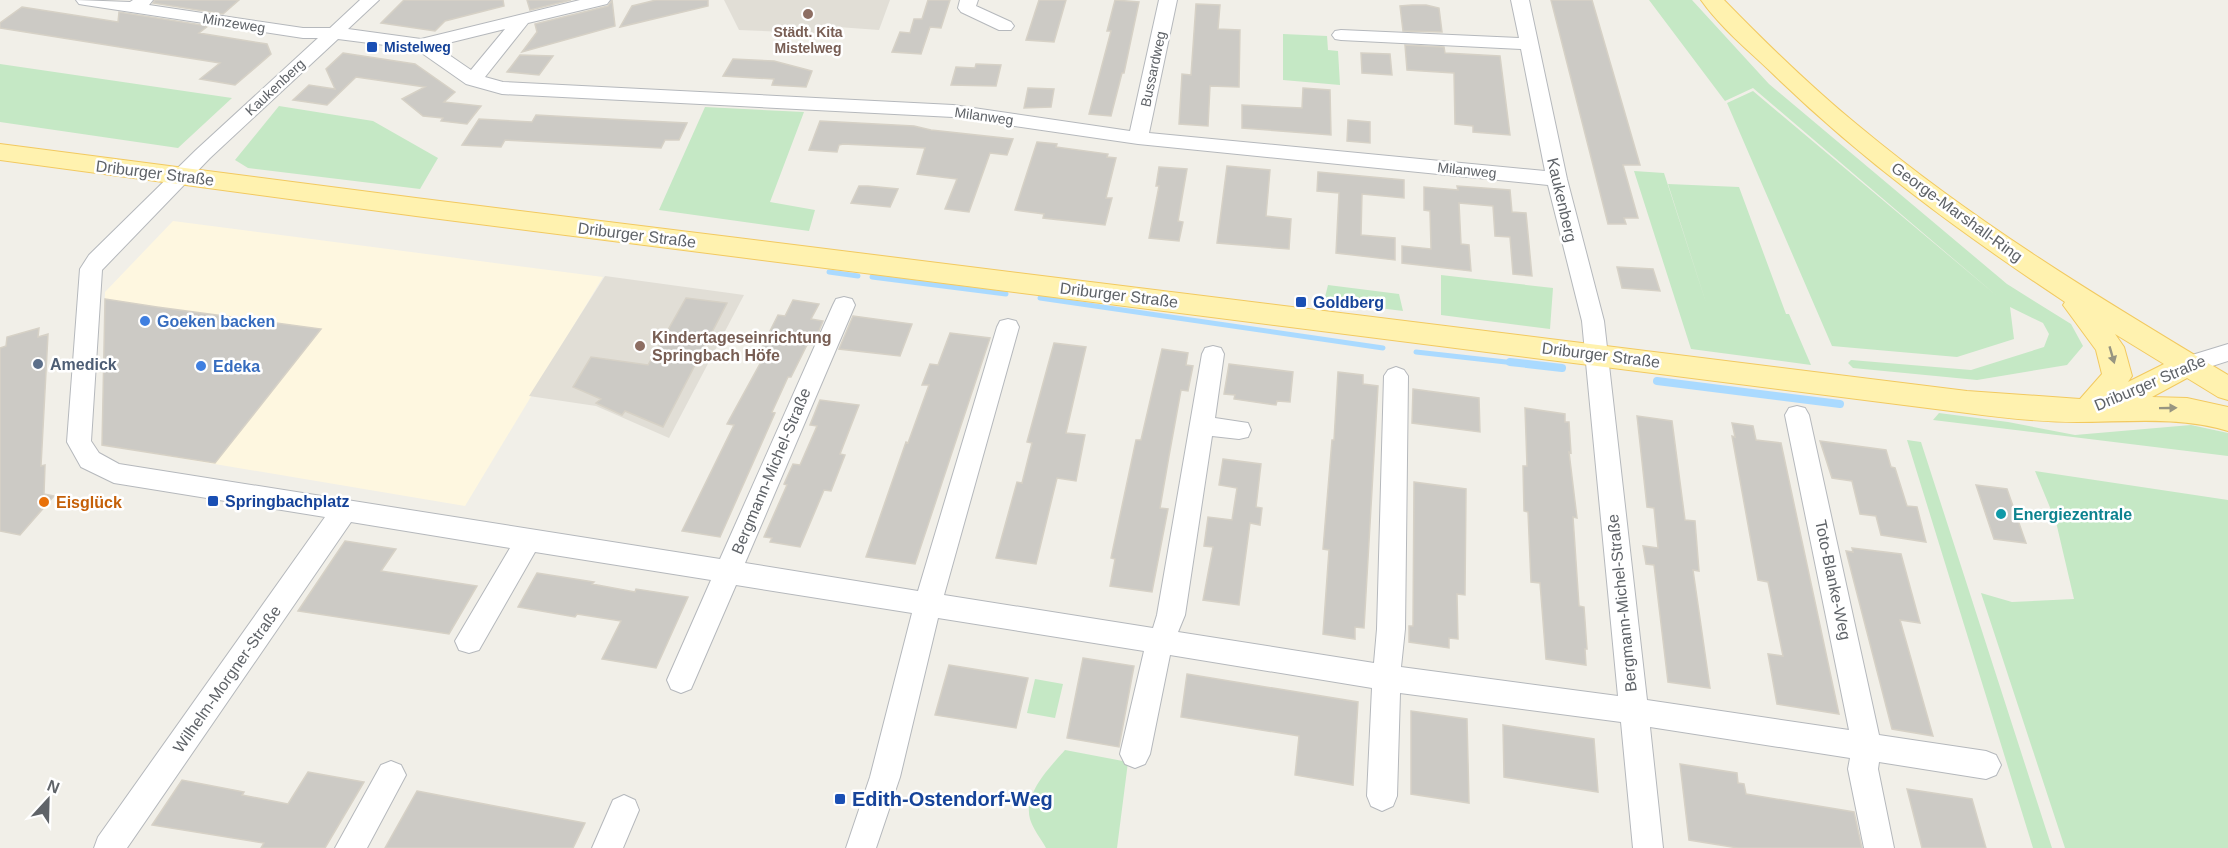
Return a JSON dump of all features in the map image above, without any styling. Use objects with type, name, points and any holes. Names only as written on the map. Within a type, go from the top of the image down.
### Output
[{"type":"main road","name":"George-Marshall-Ring","points":[[1712,0],[1762,51],[1870,149],[1965,221],[2067,290],[2228,389]]},
{"type":"main road","name":"Driburger Straße","points":[[0,152],[1913,395],[2034,408],[2088,410],[2151,385],[2187,365]]},
{"type":"main road","points":[[2067,290],[2085,317],[2110,347],[2117,376],[2088,410]]},
{"type":"main road","points":[[2088,410],[2175,408],[2202,411],[2228,419]]},
{"type":"street","name":"Minzeweg","points":[[85,0],[139,4],[303,33],[334,33]]},
{"type":"street","name":"Kaukenberg","points":[[181,176],[370,0]]},
{"type":"street","points":[[334,33],[421,44],[601,0]]},
{"type":"street","points":[[969,0],[967,8],[1005,26]]},
{"type":"street","name":"Bussardweg","points":[[1138,138],[1168,0]]},
{"type":"street","name":"Kaukenberg","points":[[1520,0],[1557,179],[1593,321],[1601,390]]},
{"type":"street","points":[[473,80],[521,20]]},
{"type":"street","points":[[1341,35],[1529,44]]},
{"type":"street","name":"Milanweg","points":[[421,44],[473,80],[502,88],[953,111],[1138,138],[1557,179]]},
{"type":"street","name":"Bergmann-Michel-Straße","points":[[181,176],[91,269],[79,442],[90,460],[114,473],[1386,678],[1634,711],[1601,390]]},
{"type":"street","name":"Bergmann-Michel-Straße","points":[[681,680],[844,305]]},
{"type":"street","points":[[861,848],[885,777],[928,603],[1008,327]]},
{"type":"street","name":"Driburger Straße","points":[[2187,365],[2228,352]]},
{"type":"street","points":[[1134,754],[1154,661],[1171,615],[1213,354]]},
{"type":"street","points":[[1382,796],[1386,678],[1391,629],[1396,376]]},
{"type":"street","name":"Toto-Blanke-Weg","points":[[1797,415],[1867,746],[1863,769],[1879,848]]},
{"type":"street","points":[[1203,426],[1239,430]]},
{"type":"street","name":"Wilhelm-Morgner-Straße","points":[[109,848],[345,510]]},
{"type":"street","points":[[469,641],[528,540]]},
{"type":"street","points":[[1648,848],[1634,711],[1986,765]]},
{"type":"street","points":[[350,848],[391,775]]},
{"type":"street","points":[[607,848],[624,810]]},
{"type":"shaded area","name":"Städt. Kita Mistelweg","points":[[724,0],[890,0],[879,30],[838,27],[833,34],[739,30]]},
{"type":"shaded area","points":[[173,221],[603,277],[465,506],[102,445],[105,292]]},
{"type":"shaded area","name":"Kindertageseinrichtung Springbach Höfe","points":[[605,276],[744,295],[669,438],[596,406],[529,396]]},
{"type":"green space","points":[[1649,0],[1692,0],[1769,84],[2007,284],[2071,324],[2083,346],[2067,365],[1977,380],[1853,368],[1848,363],[1851,360],[1971,370],[2044,347],[2049,334],[2043,323],[2010,307],[2014,339],[1957,357],[1832,346],[1727,103],[1753,91],[1997,296],[1753,88],[1725,101]]},
{"type":"green space","points":[[1283,34],[1327,36],[1328,50],[1338,51],[1340,85],[1283,80]]},
{"type":"green space","points":[[0,64],[232,98],[178,148],[0,122]]},
{"type":"green space","points":[[279,106],[373,121],[438,158],[420,189],[248,168],[235,160]]},
{"type":"green space","points":[[705,107],[804,112],[770,202],[815,210],[809,231],[659,210]]},
{"type":"green space","points":[[1634,171],[1664,173],[1708,309],[1668,184],[1739,187],[1786,314],[1789,314],[1811,365],[1691,349]]},
{"type":"green space","points":[[1441,275],[1553,288],[1550,329],[1441,315]]},
{"type":"green space","points":[[1328,285],[1399,294],[1403,311],[1324,301]]},
{"type":"green space","points":[[1939,413],[2008,422],[2075,435],[2191,425],[2228,433],[2228,456],[1933,420]]},
{"type":"green space","points":[[1907,440],[1921,442],[2052,848],[2033,848]]},
{"type":"green space","points":[[2035,471],[2228,500],[2228,848],[2065,848],[1981,593],[2012,602],[2074,599],[2056,522]]},
{"type":"green space","points":[[1035,679],[1063,684],[1055,718],[1027,713]]},
{"type":"green space","points":[[1065,750],[1128,762],[1117,848],[1046,848],[1033,826],[1030,819],[1030,800],[1045,773]]},
{"type":"building","points":[[155,0],[239,0],[223,14],[153,3]]},
{"type":"building","points":[[404,0],[503,0],[504,6],[445,21],[435,31],[381,23]]},
{"type":"building","points":[[527,0],[571,0],[530,10]]},
{"type":"building","points":[[612,0],[615,26],[522,52],[537,32],[535,24],[608,6]]},
{"type":"building","points":[[656,0],[708,0],[708,6],[620,27],[632,6]]},
{"type":"building","points":[[928,0],[950,0],[941,28],[930,27],[921,54],[892,52],[900,32],[910,33],[914,19],[922,19]]},
{"type":"building","points":[[1039,0],[1066,0],[1054,42],[1026,40]]},
{"type":"building","points":[[1115,0],[1139,2],[1124,73],[1122,73],[1111,116],[1089,114],[1111,31],[1107,31]]},
{"type":"building","points":[[1551,0],[1592,0],[1640,165],[1623,165],[1638,218],[1624,218],[1626,224],[1608,224]]},
{"type":"building","points":[[1196,4],[1220,5],[1218,29],[1240,30],[1239,87],[1210,86],[1208,126],[1179,124],[1182,74],[1191,75]]},
{"type":"building","points":[[1400,6],[1439,8],[1442,32],[1403,31]]},
{"type":"building","points":[[22,7],[118,22],[119,12],[208,26],[199,33],[267,44],[271,54],[235,85],[200,79],[220,63],[0,28],[0,23]]},
{"type":"building","points":[[1405,45],[1444,47],[1445,53],[1500,56],[1510,135],[1473,132],[1473,126],[1455,124],[1454,73],[1407,70]]},
{"type":"building","points":[[343,53],[415,64],[455,92],[444,102],[481,106],[467,124],[441,121],[443,118],[423,116],[402,99],[425,87],[356,77],[327,105],[293,100],[309,85],[335,89],[326,69]]},
{"type":"building","points":[[1361,53],[1390,54],[1392,75],[1362,73]]},
{"type":"building","points":[[520,55],[553,56],[539,75],[507,72]]},
{"type":"building","points":[[733,59],[774,61],[812,71],[806,87],[772,85],[774,79],[723,76]]},
{"type":"building","points":[[976,64],[1001,65],[996,86],[951,85],[956,67],[975,68]]},
{"type":"building","points":[[1028,88],[1054,89],[1051,107],[1024,108]]},
{"type":"building","points":[[1303,88],[1330,90],[1331,135],[1242,128],[1242,105],[1302,108]]},
{"type":"building","points":[[536,115],[687,123],[679,140],[665,140],[661,148],[505,140],[501,147],[462,145],[479,119],[532,122]]},
{"type":"building","points":[[1348,120],[1370,122],[1370,143],[1347,141]]},
{"type":"building","points":[[820,121],[914,126],[1013,139],[1007,155],[990,153],[969,212],[945,209],[957,179],[917,174],[925,148],[843,144],[839,145],[837,152],[809,150]]},
{"type":"building","points":[[1037,142],[1108,154],[1107,157],[1116,158],[1106,198],[1112,198],[1105,225],[1043,218],[1044,214],[1015,210]]},
{"type":"building","points":[[1227,166],[1270,170],[1266,216],[1291,219],[1289,249],[1217,243]]},
{"type":"building","points":[[1159,167],[1187,169],[1178,221],[1183,222],[1179,241],[1149,238],[1159,186],[1156,186]]},
{"type":"building","points":[[1318,172],[1404,180],[1404,198],[1362,194],[1361,235],[1395,238],[1395,260],[1336,253],[1339,193],[1317,191]]},
{"type":"building","points":[[859,186],[898,189],[890,207],[851,203]]},
{"type":"building","points":[[1457,186],[1510,190],[1512,212],[1526,213],[1532,276],[1513,274],[1510,237],[1495,236],[1493,206],[1459,203],[1461,244],[1469,245],[1471,271],[1402,263],[1402,246],[1431,249],[1430,211],[1424,210],[1424,187],[1458,190]]},
{"type":"building","points":[[1617,267],[1653,269],[1660,291],[1622,288]]},
{"type":"building","points":[[686,298],[727,303],[663,427],[625,411],[622,415],[596,403],[601,399],[573,387],[591,357],[648,365]]},
{"type":"building","points":[[105,299],[321,329],[215,463],[102,445]]},
{"type":"building","points":[[793,300],[819,304],[811,319],[823,321],[813,345],[807,345],[791,377],[788,377],[772,412],[775,413],[720,537],[682,531],[734,425],[727,424],[762,360],[756,359],[778,315],[785,316]]},
{"type":"building","points":[[853,316],[912,324],[900,356],[839,349]]},
{"type":"building","points":[[39,328],[38,337],[48,334],[41,466],[45,465],[44,494],[54,496],[20,535],[0,531],[0,348],[6,346],[7,337]]},
{"type":"building","points":[[950,333],[990,338],[915,564],[866,557],[906,442],[908,443],[929,385],[922,385],[930,364],[938,365]]},
{"type":"building","points":[[1054,343],[1086,347],[1066,433],[1085,435],[1076,481],[1057,478],[1036,564],[996,558],[1017,482],[1022,483],[1032,443],[1027,442]]},
{"type":"building","points":[[1162,349],[1188,353],[1186,365],[1193,366],[1188,391],[1181,390],[1169,456],[1160,508],[1168,509],[1152,592],[1110,586],[1115,559],[1111,558],[1136,440],[1141,440]]},
{"type":"building","points":[[1229,364],[1293,372],[1290,402],[1277,401],[1276,405],[1234,399],[1235,395],[1224,394]]},
{"type":"building","points":[[1338,372],[1363,375],[1363,384],[1378,386],[1364,628],[1355,627],[1355,639],[1323,634],[1329,550],[1323,549]]},
{"type":"building","points":[[1413,389],[1479,398],[1480,432],[1412,423]]},
{"type":"building","points":[[820,400],[859,405],[840,454],[845,455],[831,491],[824,490],[800,547],[770,542],[772,538],[764,537],[787,485],[784,484],[793,464],[800,465],[817,426],[810,425]]},
{"type":"building","points":[[1525,408],[1565,414],[1565,422],[1569,422],[1571,453],[1569,452],[1577,518],[1573,517],[1579,606],[1584,607],[1586,665],[1546,659],[1540,583],[1531,582],[1528,512],[1524,511],[1523,466],[1527,466]]},
{"type":"building","points":[[1637,416],[1672,421],[1685,520],[1695,521],[1699,571],[1693,570],[1710,688],[1668,682],[1654,565],[1646,564],[1643,546],[1658,548],[1654,508],[1647,507]]},
{"type":"building","points":[[1732,423],[1753,426],[1756,440],[1781,443],[1839,714],[1777,704],[1768,654],[1783,656],[1768,582],[1758,580],[1732,436],[1735,437]]},
{"type":"building","points":[[1820,441],[1886,450],[1891,467],[1895,468],[1907,506],[1917,507],[1926,542],[1881,535],[1876,516],[1860,514],[1852,481],[1832,478]]},
{"type":"building","points":[[1223,459],[1261,464],[1256,507],[1262,508],[1260,525],[1250,523],[1239,605],[1203,600],[1213,547],[1204,546],[1208,517],[1232,520],[1237,488],[1219,485]]},
{"type":"building","points":[[1414,482],[1466,489],[1465,595],[1457,594],[1458,639],[1449,638],[1449,648],[1409,642],[1409,626],[1413,626]]},
{"type":"building","name":"Energiezentrale","points":[[1976,485],[2007,489],[2026,543],[1994,539]]},
{"type":"building","points":[[345,541],[396,549],[381,571],[477,586],[449,634],[298,611]]},
{"type":"building","points":[[1852,548],[1901,554],[1920,623],[1900,620],[1933,736],[1892,729],[1846,551],[1853,552]]},
{"type":"building","points":[[537,573],[594,582],[592,584],[635,592],[636,589],[688,597],[656,668],[602,659],[621,621],[577,614],[575,617],[518,607]]},
{"type":"building","points":[[1083,658],[1134,666],[1119,747],[1067,738]]},
{"type":"building","points":[[949,665],[1028,678],[1016,728],[935,715]]},
{"type":"building","points":[[1187,674],[1358,702],[1353,785],[1295,775],[1299,736],[1181,717]]},
{"type":"building","points":[[1411,711],[1467,719],[1469,803],[1411,794]]},
{"type":"building","points":[[1503,725],[1594,739],[1598,792],[1504,777]]},
{"type":"building","points":[[1680,764],[1737,773],[1738,783],[1744,784],[1746,794],[1854,812],[1862,848],[1738,848],[1689,840]]},
{"type":"building","points":[[308,772],[364,782],[325,848],[261,848],[264,843],[152,825],[182,780],[244,792],[242,795],[288,804]]},
{"type":"building","points":[[1907,789],[1972,799],[1986,848],[1922,848]]},
{"type":"building","points":[[417,791],[585,823],[573,848],[385,848]]},
{"type":"waterway","points":[[829,272],[858,276]]},
{"type":"waterway","points":[[872,277],[1006,294]]},
{"type":"waterway","points":[[1040,298],[1383,348]]},
{"type":"waterway","points":[[1416,352],[1524,364]]},
{"type":"waterway","points":[[1510,362],[1562,368]]},
{"type":"waterway","points":[[1657,381],[1840,404]]},
{"type":"place","name":"Städt. Kita Mistelweg","points":[[808,14]]},
{"type":"place","name":"Mistelweg","points":[[372,47]]},
{"type":"place","name":"Goldberg","points":[[1301,302]]},
{"type":"place","name":"Goeken backen","points":[[145,321]]},
{"type":"place","name":"Kindertageseinrichtung Springbach Höfe","points":[[640,346]]},
{"type":"place","name":"Amedick","points":[[38,364]]},
{"type":"place","name":"Edeka","points":[[201,366]]},
{"type":"place","name":"Springbachplatz","points":[[213,501]]},
{"type":"place","name":"Eisglück","points":[[44,502]]},
{"type":"place","name":"Energiezentrale","points":[[2001,514]]},
{"type":"place","name":"Edith-Ostendorf-Weg","points":[[840,799]]}]
